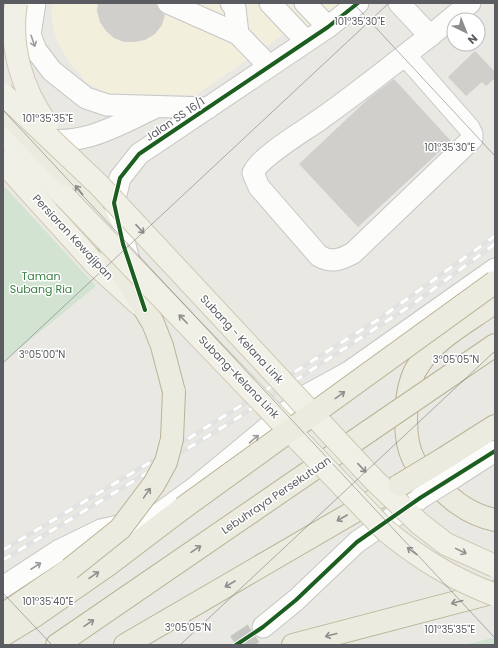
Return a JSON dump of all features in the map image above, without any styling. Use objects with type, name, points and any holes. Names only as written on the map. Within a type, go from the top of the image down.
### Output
[{"type":"highway","points":[[3,108],[81,191],[99,222],[116,261],[153,323],[162,346],[174,392],[172,439],[166,462],[154,484],[120,529],[70,569],[3,615]]},
{"type":"highway","points":[[3,635],[36,615],[108,565],[490,277]]},
{"type":"highway","points":[[495,302],[435,344],[417,366],[408,392],[407,440],[414,461],[450,499],[481,517],[495,520]]},
{"type":"highway","name":"Lebuhraya Persekutuan","points":[[57,645],[495,346]]},
{"type":"highway","points":[[126,645],[400,485],[449,468],[495,426]]},
{"type":"highway","points":[[293,645],[495,592]]},
{"type":"main road","points":[[16,3],[13,19],[15,46],[18,64],[29,95],[40,115],[56,137],[99,185]]},
{"type":"main road","name":"Subang - Kelana Link","points":[[3,94],[99,185],[373,479],[420,524],[446,544],[495,566]]},
{"type":"main road","name":"Subang-Kelana Link","points":[[3,133],[385,530],[433,567],[465,584],[495,595]]},
{"type":"main road","name":"Persiaran Kewajipan","points":[[3,162],[96,265],[145,310]]},
{"type":"street","points":[[35,3],[30,35],[36,50],[52,71],[71,88],[86,98],[107,104],[208,108]]},
{"type":"street","points":[[168,3],[238,34],[269,66]]},
{"type":"street","points":[[231,3],[235,8],[238,34]]},
{"type":"street","points":[[270,3],[302,37]]},
{"type":"street","points":[[317,15],[335,3]]},
{"type":"street","name":"Jalan SS 16/1","points":[[145,310],[123,244],[114,203],[120,178],[139,154],[269,66],[302,37],[317,15],[358,3]]},
{"type":"street","points":[[400,3],[430,36]]},
{"type":"street","points":[[405,55],[469,128],[472,134],[472,139],[353,254],[340,260],[329,261],[319,256],[259,187],[254,179],[253,173],[255,168],[265,158],[323,118],[405,55],[430,36],[470,3]]},
{"type":"street","points":[[25,131],[38,138],[56,141],[75,139],[107,131],[158,106]]},
{"type":"street","points":[[475,316],[490,277]]},
{"type":"street","points":[[3,587],[58,551],[101,530],[153,518],[193,489],[307,395],[349,372],[490,277]]},
{"type":"street","points":[[263,627],[296,600],[357,542],[420,498],[449,468],[495,452]]},
{"type":"shaded area","points":[[53,3],[257,3],[284,34],[196,95],[107,94],[87,83],[67,59],[56,39],[51,14]]},
{"type":"shaded area","points":[[284,3],[345,3],[310,30]]},
{"type":"green space","name":"Taman Subang Ria","points":[[3,185],[96,286],[3,362]]},
{"type":"green space","points":[[495,638],[495,645],[464,645]]},
{"type":"building","points":[[98,3],[156,3],[159,10],[165,15],[162,25],[155,34],[145,40],[124,42],[114,38],[106,31],[100,22],[97,11]]},
{"type":"building","points":[[474,52],[476,52],[495,72],[495,78],[486,86],[482,82],[466,96],[448,77]]},
{"type":"building","points":[[394,79],[451,141],[358,227],[299,164],[368,99]]},
{"type":"tunnel","points":[[236,645],[263,627]]},
{"type":"railway","points":[[3,550],[154,460],[379,319],[495,236]]},
{"type":"railway","points":[[3,560],[228,424],[413,304],[495,244]]},
{"type":"cycle path","points":[[145,310],[123,244],[114,203],[120,178],[139,154],[328,27],[358,3]]},
{"type":"cycle path","points":[[236,645],[263,627],[296,600],[357,542],[420,498],[495,451]]}]
